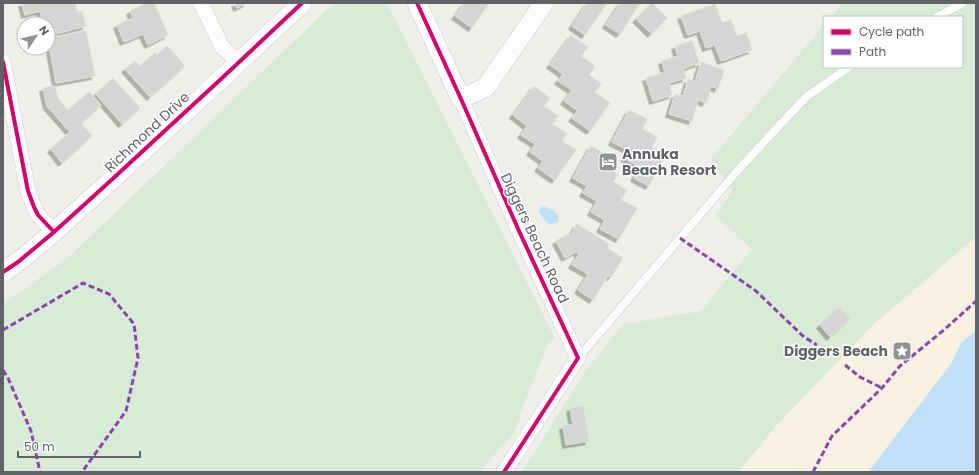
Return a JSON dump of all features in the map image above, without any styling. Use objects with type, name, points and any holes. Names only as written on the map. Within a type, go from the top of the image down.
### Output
[{"type":"street","points":[[200,3],[222,47],[239,62]]},
{"type":"street","name":"Richmond Drive","points":[[3,272],[18,262],[54,232],[302,3]]},
{"type":"street","name":"Diggers Beach Road","points":[[417,3],[519,231],[578,358]]},
{"type":"street","points":[[461,99],[486,87],[544,3]]},
{"type":"street","points":[[3,62],[28,191],[38,214],[54,232]]},
{"type":"street","points":[[504,472],[578,358]]},
{"type":"lane","points":[[939,16],[963,3]]},
{"type":"lane","points":[[578,358],[738,170],[806,97],[848,68]]},
{"type":"green space","points":[[334,3],[387,3],[555,338],[548,343],[514,433],[481,472],[3,472],[3,304],[69,257]]},
{"type":"green space","points":[[843,3],[976,3],[976,237],[873,325],[776,426],[739,472],[522,472],[586,370],[624,324],[701,311],[752,249],[715,215],[733,191],[711,159],[823,26],[823,68],[963,68],[963,16],[832,16]]},
{"type":"sand","name":"Diggers Beach","points":[[976,237],[976,331],[961,343],[951,364],[868,472],[739,472],[776,426],[873,325]]},
{"type":"water","points":[[543,206],[558,214],[559,221],[549,224],[544,220],[539,212],[540,208]]},
{"type":"water","points":[[976,331],[976,472],[868,472],[951,364],[961,343]]},
{"type":"building","points":[[22,3],[75,3],[77,12],[82,11],[86,26],[56,34],[56,16],[41,16],[40,11],[25,15]]},
{"type":"building","points":[[147,3],[154,3],[168,35],[148,45],[143,34],[124,42],[117,25],[133,18],[130,11]]},
{"type":"building","points":[[235,3],[247,3],[237,8]]},
{"type":"building","points":[[464,3],[489,3],[472,28],[455,16]]},
{"type":"building","points":[[587,3],[607,3],[585,35],[572,26]]},
{"type":"building","points":[[620,3],[640,3],[620,34],[606,25]]},
{"type":"building","points":[[652,3],[667,18],[651,34],[636,19]]},
{"type":"building","points":[[715,4],[722,23],[731,20],[737,36],[746,33],[752,50],[721,61],[715,45],[706,48],[700,31],[688,35],[681,16]]},
{"type":"building","points":[[86,31],[95,76],[56,83],[51,56],[56,56],[56,37]]},
{"type":"building","points":[[571,35],[588,47],[581,56],[595,66],[589,75],[601,84],[595,92],[610,103],[590,131],[572,118],[578,111],[564,101],[572,90],[558,81],[563,74],[550,65]]},
{"type":"building","points":[[692,41],[699,63],[683,69],[686,78],[669,83],[672,95],[653,101],[646,78],[665,72],[662,61],[678,56],[675,46]]},
{"type":"building","points":[[167,46],[185,66],[150,97],[125,69],[135,61],[140,66],[155,53],[157,55]]},
{"type":"building","points":[[701,62],[724,70],[718,89],[711,86],[706,103],[698,100],[692,121],[669,114],[675,94],[683,96],[688,79],[695,82]]},
{"type":"building","points":[[113,78],[140,108],[122,124],[96,94]]},
{"type":"building","points":[[55,86],[58,99],[68,110],[89,92],[101,105],[81,123],[92,136],[62,163],[51,149],[70,132],[47,106],[43,88]]},
{"type":"building","points":[[534,86],[550,98],[544,106],[558,116],[552,124],[567,134],[562,141],[576,150],[555,180],[538,168],[543,161],[530,152],[535,144],[521,135],[527,126],[513,115]]},
{"type":"building","points":[[629,110],[647,119],[642,129],[657,137],[652,147],[666,155],[649,186],[634,178],[640,167],[624,158],[628,150],[612,142]]},
{"type":"building","points":[[591,146],[608,156],[603,165],[618,174],[613,182],[627,190],[621,200],[637,208],[619,239],[600,229],[605,220],[591,212],[597,201],[583,193],[587,186],[573,178]]},
{"type":"building","points":[[577,224],[609,244],[607,248],[623,258],[611,277],[608,276],[593,300],[578,290],[588,274],[572,265],[579,254],[576,252],[565,258],[556,241],[569,234],[570,236]]},
{"type":"building","points":[[840,307],[850,319],[830,337],[820,325]]},
{"type":"building","points":[[583,406],[589,441],[566,445],[563,426],[573,425],[570,408]]},
{"type":"marked path","points":[[680,238],[756,291],[804,337],[817,345]]},
{"type":"marked path","points":[[3,330],[83,283],[109,294],[134,324],[138,358],[126,411],[82,472]]},
{"type":"marked path","points":[[813,472],[832,436],[882,388],[900,366],[976,301]]},
{"type":"marked path","points":[[845,365],[860,377],[882,388]]},
{"type":"marked path","points":[[3,370],[8,378],[31,431],[40,472]]},
{"type":"cycle path","points":[[3,272],[18,262],[54,232],[302,3]]},
{"type":"cycle path","points":[[417,3],[519,231],[578,358],[504,472]]},
{"type":"cycle path","points":[[3,62],[28,191],[38,215],[54,232]]},
{"type":"place","name":"Annuka Beach Resort","points":[[608,162]]},
{"type":"place","name":"Diggers Beach","points":[[902,351]]}]
